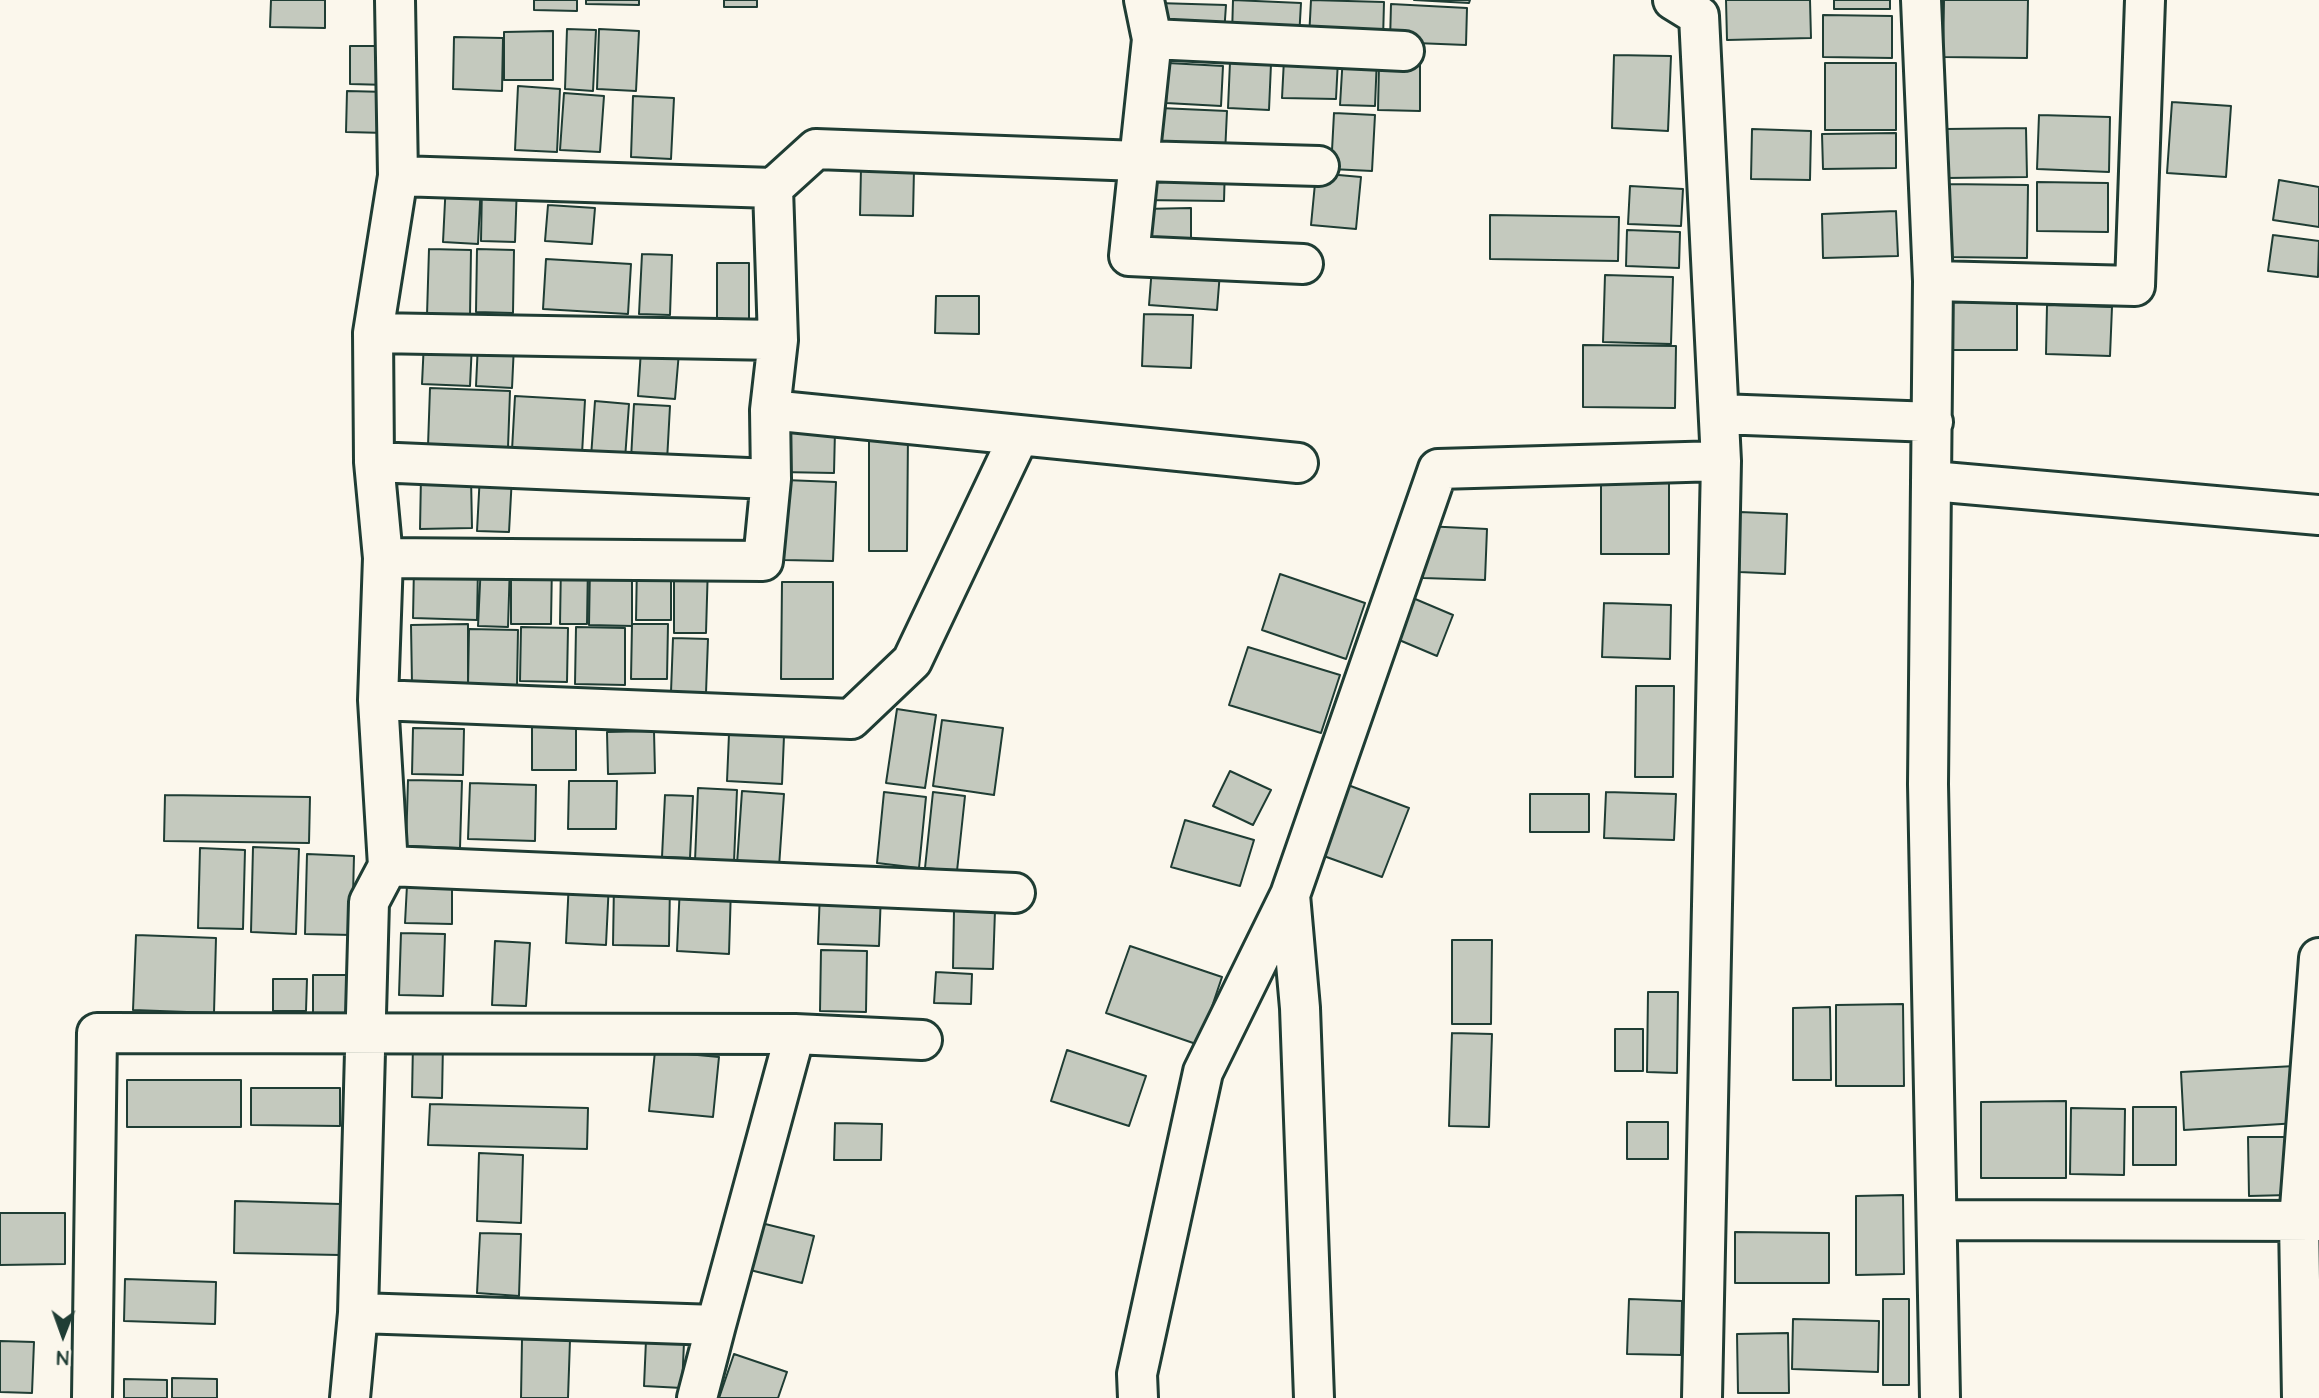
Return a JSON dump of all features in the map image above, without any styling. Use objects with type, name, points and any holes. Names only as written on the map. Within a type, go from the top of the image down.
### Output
[{"type":"street","points":[[350,1398],[358,1313],[363,1032],[369,902],[388,866],[378,699],[383,558],[374,463],[373,333],[398,176],[396,0]]},
{"type":"street","points":[[1144,0],[1152,39],[1129,257],[1303,264]]},
{"type":"street","points":[[1673,0],[1699,16],[1721,461],[1702,1398]]},
{"type":"street","points":[[1921,0],[1933,281],[1928,784],[1940,1398]]},
{"type":"street","points":[[1933,281],[2135,286],[2146,0]]},
{"type":"street","points":[[1152,39],[1404,51]]},
{"type":"street","points":[[398,176],[773,188],[816,149],[1319,166]]},
{"type":"street","points":[[383,558],[763,561],[771,479],[770,410],[778,340],[773,188]]},
{"type":"street","points":[[373,333],[778,340]]},
{"type":"street","points":[[770,410],[1298,463]]},
{"type":"street","points":[[1719,414],[1933,422]]},
{"type":"street","points":[[378,699],[851,719],[912,662],[1019,436]]},
{"type":"street","points":[[1138,1398],[1137,1374],[1203,1072],[1290,895],[1438,469],[1721,461]]},
{"type":"street","points":[[374,463],[771,479]]},
{"type":"street","points":[[1932,481],[2319,514]]},
{"type":"street","points":[[388,866],[1015,893]]},
{"type":"street","points":[[1290,895],[1300,1008],[1314,1398]]},
{"type":"street","points":[[2302,1398],[2319,958]]},
{"type":"street","points":[[92,1398],[97,1033],[794,1034],[922,1040]]},
{"type":"street","points":[[697,1398],[794,1034]]},
{"type":"street","points":[[1937,1220],[2309,1221]]},
{"type":"street","points":[[358,1313],[716,1325]]},
{"type":"building","points":[[271,0],[325,0],[325,28],[270,27]]},
{"type":"building","points":[[534,0],[577,0],[577,11],[534,10]]},
{"type":"building","points":[[586,0],[639,0],[639,5],[586,4]]},
{"type":"building","points":[[724,0],[757,0],[757,7],[724,7]]},
{"type":"building","points":[[1233,0],[1301,3],[1299,38],[1232,35]]},
{"type":"building","points":[[1311,0],[1384,2],[1383,40],[1309,38]]},
{"type":"building","points":[[1414,0],[1470,0],[1469,3]]},
{"type":"building","points":[[1726,0],[1810,0],[1811,38],[1727,40]]},
{"type":"building","points":[[1834,0],[1890,0],[1890,9],[1834,9]]},
{"type":"building","points":[[1944,0],[2028,0],[2027,58],[1943,57]]},
{"type":"building","points":[[1157,3],[1226,5],[1224,34],[1156,33]]},
{"type":"building","points":[[1391,4],[1467,8],[1466,45],[1390,42]]},
{"type":"building","points":[[1823,15],[1892,16],[1892,58],[1823,57]]},
{"type":"building","points":[[567,29],[596,30],[593,91],[565,89]]},
{"type":"building","points":[[599,29],[639,31],[636,91],[597,89]]},
{"type":"building","points":[[553,31],[553,80],[504,80],[504,32]]},
{"type":"building","points":[[454,37],[503,38],[502,91],[453,89]]},
{"type":"building","points":[[350,46],[388,46],[388,85],[350,84]]},
{"type":"building","points":[[1343,55],[1377,57],[1375,106],[1340,105]]},
{"type":"building","points":[[1614,55],[1671,56],[1668,131],[1612,128]]},
{"type":"building","points":[[1284,59],[1338,60],[1336,99],[1282,98]]},
{"type":"building","points":[[1230,62],[1271,64],[1269,110],[1228,108]]},
{"type":"building","points":[[1168,63],[1223,66],[1221,106],[1166,103]]},
{"type":"building","points":[[1825,63],[1896,63],[1896,130],[1825,130]]},
{"type":"building","points":[[1379,64],[1420,64],[1420,111],[1378,110]]},
{"type":"building","points":[[518,86],[560,89],[557,152],[515,150]]},
{"type":"building","points":[[347,91],[387,92],[386,133],[346,132]]},
{"type":"building","points":[[564,93],[604,96],[600,152],[560,150]]},
{"type":"building","points":[[633,96],[674,98],[671,159],[631,157]]},
{"type":"building","points":[[2172,102],[2231,106],[2226,177],[2167,173]]},
{"type":"building","points":[[1160,108],[1227,111],[1225,154],[1159,152]]},
{"type":"building","points":[[1334,113],[1375,115],[1372,171],[1331,169]]},
{"type":"building","points":[[2039,115],[2110,117],[2109,172],[2037,169]]},
{"type":"building","points":[[2026,128],[2027,177],[1946,178],[1946,129]]},
{"type":"building","points":[[1752,129],[1811,131],[1810,180],[1751,179]]},
{"type":"building","points":[[1896,133],[1896,168],[1823,169],[1822,134]]},
{"type":"building","points":[[1140,164],[1225,165],[1224,201],[1140,200]]},
{"type":"building","points":[[861,168],[914,169],[913,216],[860,215]]},
{"type":"building","points":[[1316,173],[1361,177],[1356,229],[1311,225]]},
{"type":"building","points":[[2279,180],[2319,187],[2319,227],[2273,220]]},
{"type":"building","points":[[446,181],[481,183],[478,244],[443,242]]},
{"type":"building","points":[[2037,182],[2108,183],[2108,232],[2037,231]]},
{"type":"building","points":[[1946,184],[2028,185],[2027,258],[1944,257]]},
{"type":"building","points":[[482,185],[517,185],[515,242],[481,241]]},
{"type":"building","points":[[1630,186],[1683,189],[1681,226],[1628,224]]},
{"type":"building","points":[[548,205],[595,208],[592,244],[545,241]]},
{"type":"building","points":[[1191,208],[1191,247],[1142,246],[1142,209]]},
{"type":"building","points":[[1896,211],[1898,256],[1823,258],[1822,214]]},
{"type":"building","points":[[1490,215],[1619,217],[1618,261],[1490,259]]},
{"type":"building","points":[[1627,230],[1680,232],[1679,268],[1626,266]]},
{"type":"building","points":[[2273,235],[2319,241],[2318,277],[2268,271]]},
{"type":"building","points":[[429,249],[471,250],[470,316],[427,315]]},
{"type":"building","points":[[477,249],[514,250],[513,313],[476,312]]},
{"type":"building","points":[[642,254],[672,255],[670,315],[639,314]]},
{"type":"building","points":[[546,259],[631,264],[628,314],[543,309]]},
{"type":"building","points":[[717,263],[749,263],[749,319],[717,319]]},
{"type":"building","points":[[1152,267],[1220,272],[1217,310],[1149,305]]},
{"type":"building","points":[[1605,275],[1673,277],[1671,344],[1603,342]]},
{"type":"building","points":[[936,296],[979,296],[979,334],[935,333]]},
{"type":"building","points":[[1952,299],[2017,299],[2017,350],[1951,350]]},
{"type":"building","points":[[2047,305],[2112,307],[2110,356],[2046,354]]},
{"type":"building","points":[[1144,314],[1193,315],[1191,368],[1142,366]]},
{"type":"building","points":[[424,341],[472,343],[470,386],[422,384]]},
{"type":"building","points":[[478,343],[514,345],[512,388],[476,386]]},
{"type":"building","points":[[1583,345],[1676,346],[1675,408],[1583,407]]},
{"type":"building","points":[[641,350],[679,352],[675,399],[638,396]]},
{"type":"building","points":[[430,388],[510,391],[508,448],[428,446]]},
{"type":"building","points":[[515,396],[585,400],[582,454],[512,450]]},
{"type":"building","points":[[595,401],[629,404],[625,459],[591,457]]},
{"type":"building","points":[[634,404],[670,406],[667,461],[631,459]]},
{"type":"building","points":[[780,429],[835,430],[834,473],[780,472]]},
{"type":"building","points":[[869,433],[908,433],[907,551],[869,551]]},
{"type":"building","points":[[1601,473],[1669,473],[1669,554],[1601,554]]},
{"type":"building","points":[[480,474],[512,476],[509,532],[477,531]]},
{"type":"building","points":[[421,476],[471,476],[472,528],[420,529]]},
{"type":"building","points":[[785,480],[836,482],[833,561],[783,560]]},
{"type":"building","points":[[1740,512],[1787,514],[1785,574],[1739,572]]},
{"type":"building","points":[[1424,526],[1487,529],[1485,580],[1423,578]]},
{"type":"building","points":[[511,561],[552,562],[551,624],[511,624]]},
{"type":"building","points":[[481,563],[510,564],[508,627],[478,626]]},
{"type":"building","points":[[561,563],[588,563],[587,624],[560,624]]},
{"type":"building","points":[[637,563],[671,564],[671,620],[636,620]]},
{"type":"building","points":[[674,564],[708,564],[706,633],[674,633]]},
{"type":"building","points":[[414,566],[478,567],[477,620],[413,618]]},
{"type":"building","points":[[590,567],[632,567],[632,626],[589,625]]},
{"type":"building","points":[[1280,574],[1365,603],[1346,659],[1262,630]]},
{"type":"building","points":[[782,582],[833,582],[833,679],[781,679]]},
{"type":"building","points":[[1401,593],[1453,615],[1437,656],[1385,634]]},
{"type":"building","points":[[1604,603],[1671,605],[1670,659],[1602,657]]},
{"type":"building","points":[[468,624],[468,685],[412,685],[411,625]]},
{"type":"building","points":[[632,624],[668,624],[667,679],[631,679]]},
{"type":"building","points":[[521,627],[568,628],[567,682],[520,681]]},
{"type":"building","points":[[576,627],[625,628],[625,685],[575,684]]},
{"type":"building","points":[[469,629],[518,630],[517,686],[468,685]]},
{"type":"building","points":[[673,638],[708,639],[706,693],[671,692]]},
{"type":"building","points":[[1248,647],[1340,675],[1321,733],[1229,705]]},
{"type":"building","points":[[1636,686],[1674,686],[1673,777],[1635,777]]},
{"type":"building","points":[[897,709],[936,715],[925,788],[886,783]]},
{"type":"building","points":[[942,720],[1003,728],[994,795],[933,786]]},
{"type":"building","points":[[532,727],[576,727],[576,770],[532,770]]},
{"type":"building","points":[[413,728],[464,729],[463,775],[412,774]]},
{"type":"building","points":[[654,731],[655,773],[608,774],[607,732]]},
{"type":"building","points":[[729,734],[784,736],[782,784],[727,781]]},
{"type":"building","points":[[1230,771],[1271,790],[1253,825],[1213,806]]},
{"type":"building","points":[[408,780],[462,781],[460,848],[406,846]]},
{"type":"building","points":[[569,781],[617,781],[616,829],[568,829]]},
{"type":"building","points":[[470,783],[536,785],[535,841],[468,839]]},
{"type":"building","points":[[1348,785],[1409,808],[1382,877],[1321,855]]},
{"type":"building","points":[[698,788],[737,790],[734,862],[695,861]]},
{"type":"building","points":[[742,791],[784,794],[779,867],[737,864]]},
{"type":"building","points":[[884,792],[926,797],[919,868],[877,863]]},
{"type":"building","points":[[933,792],[965,796],[957,871],[925,868]]},
{"type":"building","points":[[1606,792],[1676,794],[1674,840],[1604,838]]},
{"type":"building","points":[[1530,794],[1589,794],[1589,832],[1530,832]]},
{"type":"building","points":[[165,795],[310,797],[309,843],[164,841]]},
{"type":"building","points":[[665,795],[693,796],[690,858],[662,857]]},
{"type":"building","points":[[1185,820],[1254,840],[1240,886],[1171,867]]},
{"type":"building","points":[[253,847],[299,849],[296,934],[251,932]]},
{"type":"building","points":[[200,848],[245,850],[243,929],[198,928]]},
{"type":"building","points":[[307,854],[354,856],[352,935],[305,934]]},
{"type":"building","points":[[569,880],[609,882],[606,945],[566,943]]},
{"type":"building","points":[[614,883],[670,884],[669,946],[613,945]]},
{"type":"building","points":[[407,885],[452,886],[452,924],[405,923]]},
{"type":"building","points":[[680,885],[731,887],[729,954],[677,951]]},
{"type":"building","points":[[820,891],[881,893],[879,946],[818,944]]},
{"type":"building","points":[[954,910],[995,910],[993,969],[953,968]]},
{"type":"building","points":[[401,933],[445,934],[443,996],[399,995]]},
{"type":"building","points":[[136,935],[216,938],[214,1013],[133,1010]]},
{"type":"building","points":[[1452,940],[1492,940],[1491,1024],[1452,1024]]},
{"type":"building","points":[[495,941],[530,943],[526,1006],[492,1005]]},
{"type":"building","points":[[1130,946],[1222,977],[1199,1045],[1106,1013]]},
{"type":"building","points":[[821,950],[867,951],[866,1012],[820,1011]]},
{"type":"building","points":[[936,972],[972,974],[971,1004],[934,1003]]},
{"type":"building","points":[[313,975],[348,975],[348,1013],[313,1013]]},
{"type":"building","points":[[273,979],[307,979],[306,1011],[273,1011]]},
{"type":"building","points":[[1648,992],[1678,992],[1677,1073],[1647,1072]]},
{"type":"building","points":[[1903,1004],[1904,1086],[1836,1086],[1836,1005]]},
{"type":"building","points":[[1830,1007],[1831,1080],[1793,1080],[1793,1008]]},
{"type":"building","points":[[1615,1029],[1643,1029],[1643,1071],[1615,1071]]},
{"type":"building","points":[[1452,1033],[1492,1034],[1489,1127],[1449,1126]]},
{"type":"building","points":[[413,1042],[443,1043],[442,1098],[412,1097]]},
{"type":"building","points":[[1067,1050],[1146,1076],[1129,1126],[1051,1101]]},
{"type":"building","points":[[655,1051],[719,1057],[713,1117],[649,1111]]},
{"type":"building","points":[[2295,1066],[2298,1123],[2184,1130],[2181,1072]]},
{"type":"building","points":[[127,1080],[241,1080],[241,1127],[127,1127]]},
{"type":"building","points":[[251,1088],[340,1088],[340,1126],[251,1125]]},
{"type":"building","points":[[2066,1101],[2066,1178],[1981,1178],[1981,1102]]},
{"type":"building","points":[[430,1104],[588,1108],[587,1149],[428,1145]]},
{"type":"building","points":[[2133,1107],[2176,1107],[2176,1165],[2133,1165]]},
{"type":"building","points":[[2071,1108],[2125,1109],[2124,1175],[2070,1174]]},
{"type":"building","points":[[1627,1122],[1668,1122],[1668,1159],[1627,1159]]},
{"type":"building","points":[[835,1123],[882,1124],[881,1160],[834,1160]]},
{"type":"building","points":[[2248,1137],[2289,1137],[2289,1195],[2249,1196]]},
{"type":"building","points":[[479,1153],[523,1155],[521,1223],[477,1221]]},
{"type":"building","points":[[1903,1195],[1904,1274],[1856,1275],[1856,1196]]},
{"type":"building","points":[[235,1201],[341,1204],[340,1255],[234,1253]]},
{"type":"building","points":[[0,1213],[65,1213],[65,1264],[0,1265]]},
{"type":"building","points":[[757,1222],[814,1236],[802,1283],[746,1269]]},
{"type":"building","points":[[1735,1232],[1829,1233],[1829,1283],[1735,1283]]},
{"type":"building","points":[[480,1233],[521,1234],[519,1296],[477,1293]]},
{"type":"building","points":[[125,1279],[216,1282],[215,1324],[124,1321]]},
{"type":"building","points":[[1629,1299],[1682,1301],[1681,1355],[1627,1354]]},
{"type":"building","points":[[1883,1299],[1909,1299],[1909,1385],[1883,1385]]},
{"type":"building","points":[[1793,1319],[1879,1321],[1878,1372],[1792,1369]]},
{"type":"building","points":[[1788,1333],[1789,1393],[1738,1393],[1737,1334]]},
{"type":"building","points":[[522,1339],[570,1340],[568,1398],[521,1398]]},
{"type":"building","points":[[646,1340],[684,1342],[682,1388],[644,1386]]},
{"type":"building","points":[[0,1341],[34,1342],[32,1393],[0,1392]]},
{"type":"building","points":[[734,1354],[787,1372],[778,1398],[719,1398]]},
{"type":"building","points":[[172,1378],[217,1379],[217,1398],[172,1398]]},
{"type":"building","points":[[124,1379],[167,1380],[167,1398],[124,1398]]}]
